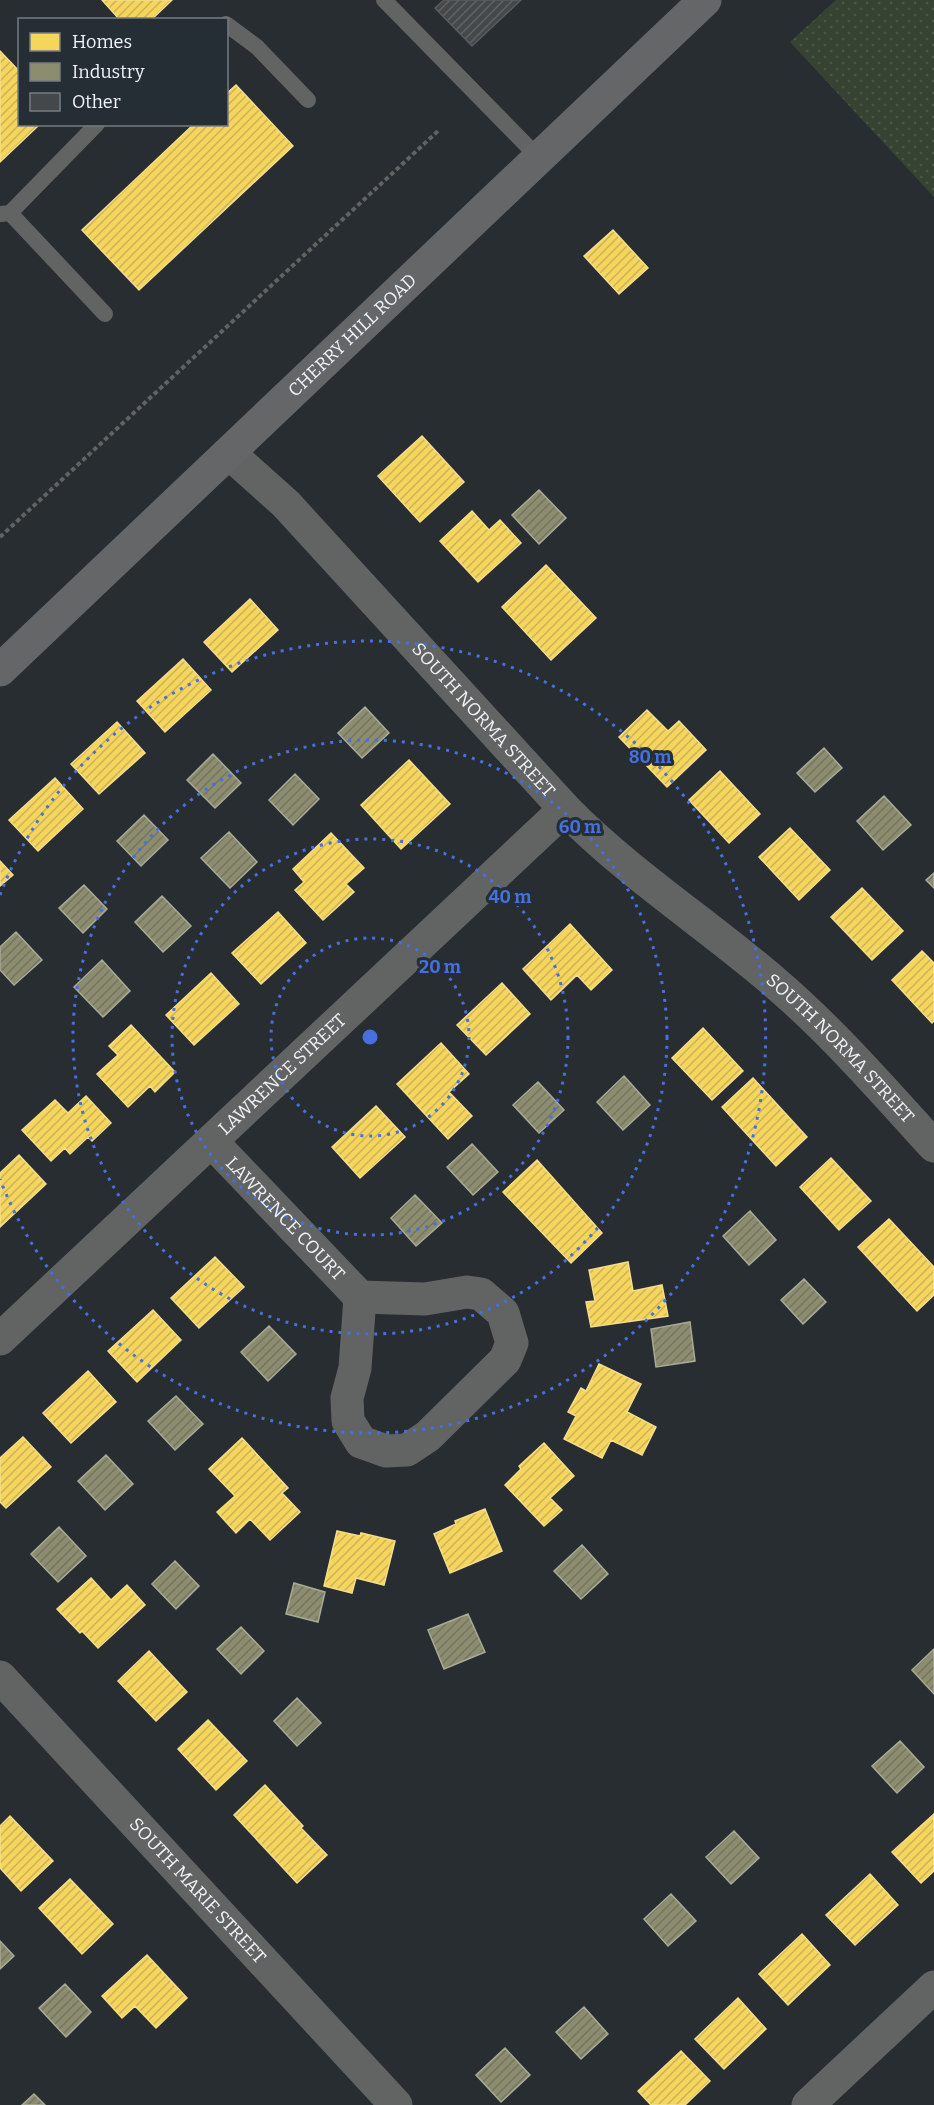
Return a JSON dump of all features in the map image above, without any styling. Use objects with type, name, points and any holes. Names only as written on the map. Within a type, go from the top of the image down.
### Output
[{"type":"main road","name":"CHERRY HILL ROAD","points":[[4,660],[229,453],[705,0]]},
{"type":"street","name":"SOUTH NORMA STREET","points":[[229,453],[286,504],[595,839],[772,980],[818,1021],[934,1146]]},
{"type":"street","name":"LAWRENCE STREET","points":[[0,1339],[565,809]]},
{"type":"street","name":"LAWRENCE COURT","points":[[212,1142],[360,1297],[425,1299],[467,1292],[481,1294],[503,1314],[512,1343],[505,1360],[428,1436],[407,1450],[386,1450],[361,1442],[348,1421],[347,1398],[354,1368],[360,1297]]},
{"type":"street","name":"SOUTH MARIE STREET","points":[[0,1677],[396,2105]]},
{"type":"street","points":[[808,2105],[934,1987]]},
{"type":"lane","points":[[384,0],[539,158]]},
{"type":"lane","points":[[228,25],[257,46],[308,100]]},
{"type":"lane","points":[[95,126],[5,214],[105,314]]},
{"type":"path","points":[[0,537],[438,131]]},
{"type":"green space","points":[[836,0],[934,0],[934,197],[790,42]]},
{"type":"building: Homes","points":[[102,0],[172,0],[153,18],[118,18]]},
{"type":"building: Homes","points":[[0,51],[18,70],[18,126],[38,126],[0,162]]},
{"type":"building: Homes","points":[[236,85],[293,146],[139,290],[82,230],[192,126],[228,126],[228,92]]},
{"type":"building: Homes","points":[[613,230],[648,268],[619,294],[584,256]]},
{"type":"building: Homes","points":[[422,436],[464,482],[420,522],[378,476]]},
{"type":"building: Homes","points":[[472,511],[489,530],[500,520],[521,543],[478,582],[440,541]]},
{"type":"building: Homes","points":[[546,565],[596,618],[551,660],[502,607]]},
{"type":"building: Homes","points":[[250,599],[278,630],[232,672],[204,642]]},
{"type":"building: Homes","points":[[183,659],[211,690],[165,732],[137,701]]},
{"type":"building: Homes","points":[[647,710],[668,731],[679,721],[706,750],[667,787],[619,737]]},
{"type":"building: Homes","points":[[117,722],[145,753],[99,794],[71,764]]},
{"type":"building: Homes","points":[[409,760],[450,804],[401,849],[361,805]]},
{"type":"building: Homes","points":[[720,771],[760,814],[729,843],[689,800]]},
{"type":"building: Homes","points":[[55,778],[83,809],[38,851],[9,820]]},
{"type":"building: Homes","points":[[790,828],[830,870],[799,900],[759,857]]},
{"type":"building: Homes","points":[[331,833],[364,868],[346,884],[354,892],[323,920],[295,890],[304,882],[293,869]]},
{"type":"building: Homes","points":[[0,861],[13,875],[0,886]]},
{"type":"building: Homes","points":[[862,888],[903,931],[872,960],[831,917]]},
{"type":"building: Homes","points":[[278,912],[306,943],[261,984],[232,953]]},
{"type":"building: Homes","points":[[570,924],[612,970],[591,990],[577,975],[551,1000],[523,969]]},
{"type":"building: Homes","points":[[922,951],[934,963],[934,1021],[932,1023],[892,980]]},
{"type":"building: Homes","points":[[211,973],[239,1004],[194,1045],[166,1015]]},
{"type":"building: Homes","points":[[502,983],[530,1014],[486,1055],[457,1025]]},
{"type":"building: Homes","points":[[131,1025],[175,1072],[155,1092],[150,1086],[128,1107],[97,1074],[118,1055],[109,1046]]},
{"type":"building: Homes","points":[[703,1028],[743,1071],[712,1100],[672,1058]]},
{"type":"building: Homes","points":[[441,1043],[469,1074],[449,1092],[472,1116],[448,1139],[397,1084]]},
{"type":"building: Homes","points":[[753,1078],[807,1137],[776,1166],[722,1107]]},
{"type":"building: Homes","points":[[86,1096],[111,1123],[92,1141],[88,1137],[70,1154],[65,1148],[51,1161],[22,1130],[55,1100],[68,1113]]},
{"type":"building: Homes","points":[[376,1106],[405,1137],[360,1178],[332,1147]]},
{"type":"building: Homes","points":[[19,1155],[46,1184],[0,1227],[0,1173]]},
{"type":"building: Homes","points":[[831,1158],[871,1201],[839,1230],[800,1187]]},
{"type":"building: Homes","points":[[537,1160],[602,1233],[571,1263],[503,1192]]},
{"type":"building: Homes","points":[[889,1219],[934,1267],[934,1295],[917,1311],[858,1247]]},
{"type":"building: Homes","points":[[215,1257],[244,1287],[199,1328],[171,1298]]},
{"type":"building: Homes","points":[[628,1262],[633,1291],[662,1285],[668,1316],[591,1327],[586,1302],[595,1301],[589,1270]]},
{"type":"building: Homes","points":[[153,1310],[181,1340],[137,1382],[108,1351]]},
{"type":"building: Homes","points":[[599,1364],[641,1384],[627,1412],[656,1427],[642,1455],[611,1440],[602,1458],[564,1439],[576,1416],[568,1412],[581,1388],[586,1391]]},
{"type":"building: Homes","points":[[88,1371],[116,1402],[71,1443],[43,1413]]},
{"type":"building: Homes","points":[[23,1437],[51,1467],[6,1508],[0,1502],[0,1458]]},
{"type":"building: Homes","points":[[242,1438],[288,1488],[282,1493],[300,1512],[270,1540],[250,1519],[236,1533],[217,1512],[235,1496],[209,1469]]},
{"type":"building: Homes","points":[[544,1443],[574,1476],[550,1498],[562,1510],[544,1526],[505,1485],[521,1469],[519,1466]]},
{"type":"building: Homes","points":[[485,1509],[502,1551],[450,1573],[434,1534],[456,1524],[455,1521]]},
{"type":"building: Homes","points":[[337,1531],[360,1536],[361,1533],[395,1541],[384,1585],[356,1578],[352,1593],[324,1586]]},
{"type":"building: Homes","points":[[91,1578],[111,1600],[127,1585],[145,1605],[98,1648],[57,1609]]},
{"type":"building: Homes","points":[[149,1651],[187,1692],[156,1721],[118,1681]]},
{"type":"building: Homes","points":[[208,1720],[247,1761],[216,1790],[178,1749]]},
{"type":"building: Homes","points":[[265,1785],[327,1855],[297,1883],[234,1815]]},
{"type":"building: Homes","points":[[934,1814],[934,1871],[921,1883],[892,1852]]},
{"type":"building: Homes","points":[[10,1816],[53,1861],[21,1891],[0,1868],[0,1826]]},
{"type":"building: Homes","points":[[870,1874],[898,1905],[855,1945],[826,1915]]},
{"type":"building: Homes","points":[[70,1879],[113,1924],[82,1954],[39,1908]]},
{"type":"building: Homes","points":[[802,1934],[830,1965],[788,2005],[759,1974]]},
{"type":"building: Homes","points":[[147,1955],[187,1998],[156,2028],[135,2006],[122,2018],[102,1996]]},
{"type":"building: Homes","points":[[738,1998],[766,2029],[724,2069],[695,2039]]},
{"type":"building: Homes","points":[[681,2051],[710,2081],[685,2105],[651,2105],[638,2091]]},
{"type":"building: Industry","points":[[539,490],[566,518],[539,544],[512,515]]},
{"type":"building: Industry","points":[[365,707],[389,733],[362,758],[338,733]]},
{"type":"building: Industry","points":[[824,748],[842,768],[815,792],[797,773]]},
{"type":"building: Industry","points":[[213,754],[241,783],[215,808],[187,780]]},
{"type":"building: Industry","points":[[295,774],[319,799],[293,825],[269,800]]},
{"type":"building: Industry","points":[[884,796],[911,825],[883,850],[857,821]]},
{"type":"building: Industry","points":[[144,815],[168,840],[141,866],[117,841]]},
{"type":"building: Industry","points":[[229,832],[257,862],[230,888],[201,858]]},
{"type":"building: Industry","points":[[934,873],[934,888],[926,880]]},
{"type":"building: Industry","points":[[84,885],[107,909],[83,933],[59,908]]},
{"type":"building: Industry","points":[[162,896],[191,926],[163,952],[135,922]]},
{"type":"building: Industry","points":[[16,932],[42,960],[14,985],[0,970],[0,947]]},
{"type":"building: Industry","points":[[102,960],[130,991],[103,1017],[74,987]]},
{"type":"building: Industry","points":[[624,1076],[650,1105],[623,1130],[597,1102]]},
{"type":"building: Industry","points":[[538,1082],[564,1110],[539,1133],[513,1105]]},
{"type":"building: Industry","points":[[472,1144],[498,1172],[473,1195],[447,1167]]},
{"type":"building: Industry","points":[[415,1195],[442,1223],[416,1246],[391,1218]]},
{"type":"building: Industry","points":[[750,1211],[776,1240],[749,1265],[723,1236]]},
{"type":"building: Industry","points":[[804,1279],[826,1302],[803,1324],[781,1300]]},
{"type":"building: Industry","points":[[690,1322],[695,1361],[656,1367],[651,1329]]},
{"type":"building: Industry","points":[[269,1326],[296,1354],[268,1381],[241,1352]]},
{"type":"building: Industry","points":[[176,1396],[203,1424],[175,1450],[148,1421]]},
{"type":"building: Industry","points":[[106,1455],[133,1484],[105,1510],[78,1481]]},
{"type":"building: Industry","points":[[59,1527],[86,1556],[58,1582],[31,1554]]},
{"type":"building: Industry","points":[[582,1545],[608,1574],[581,1599],[554,1571]]},
{"type":"building: Industry","points":[[175,1561],[199,1586],[176,1609],[152,1584]]},
{"type":"building: Industry","points":[[294,1583],[325,1592],[318,1622],[286,1614]]},
{"type":"building: Industry","points":[[468,1614],[485,1652],[444,1669],[428,1630]]},
{"type":"building: Industry","points":[[241,1627],[264,1651],[241,1674],[217,1649]]},
{"type":"building: Industry","points":[[934,1649],[934,1694],[912,1670]]},
{"type":"building: Industry","points":[[297,1698],[321,1723],[297,1746],[274,1721]]},
{"type":"building: Industry","points":[[900,1741],[924,1767],[897,1793],[872,1766]]},
{"type":"building: Industry","points":[[734,1831],[759,1858],[731,1884],[706,1857]]},
{"type":"building: Industry","points":[[671,1894],[696,1921],[668,1946],[644,1919]]},
{"type":"building: Industry","points":[[0,1941],[14,1956],[0,1969]]},
{"type":"building: Industry","points":[[65,1984],[91,2012],[66,2037],[39,2008]]},
{"type":"building: Industry","points":[[584,2007],[608,2034],[581,2059],[556,2032]]},
{"type":"building: Industry","points":[[505,2048],[530,2075],[501,2102],[476,2075]]},
{"type":"building: Industry","points":[[34,2094],[45,2105],[22,2105]]},
{"type":"building: Other","points":[[444,0],[521,0],[472,46],[435,8]]}]
